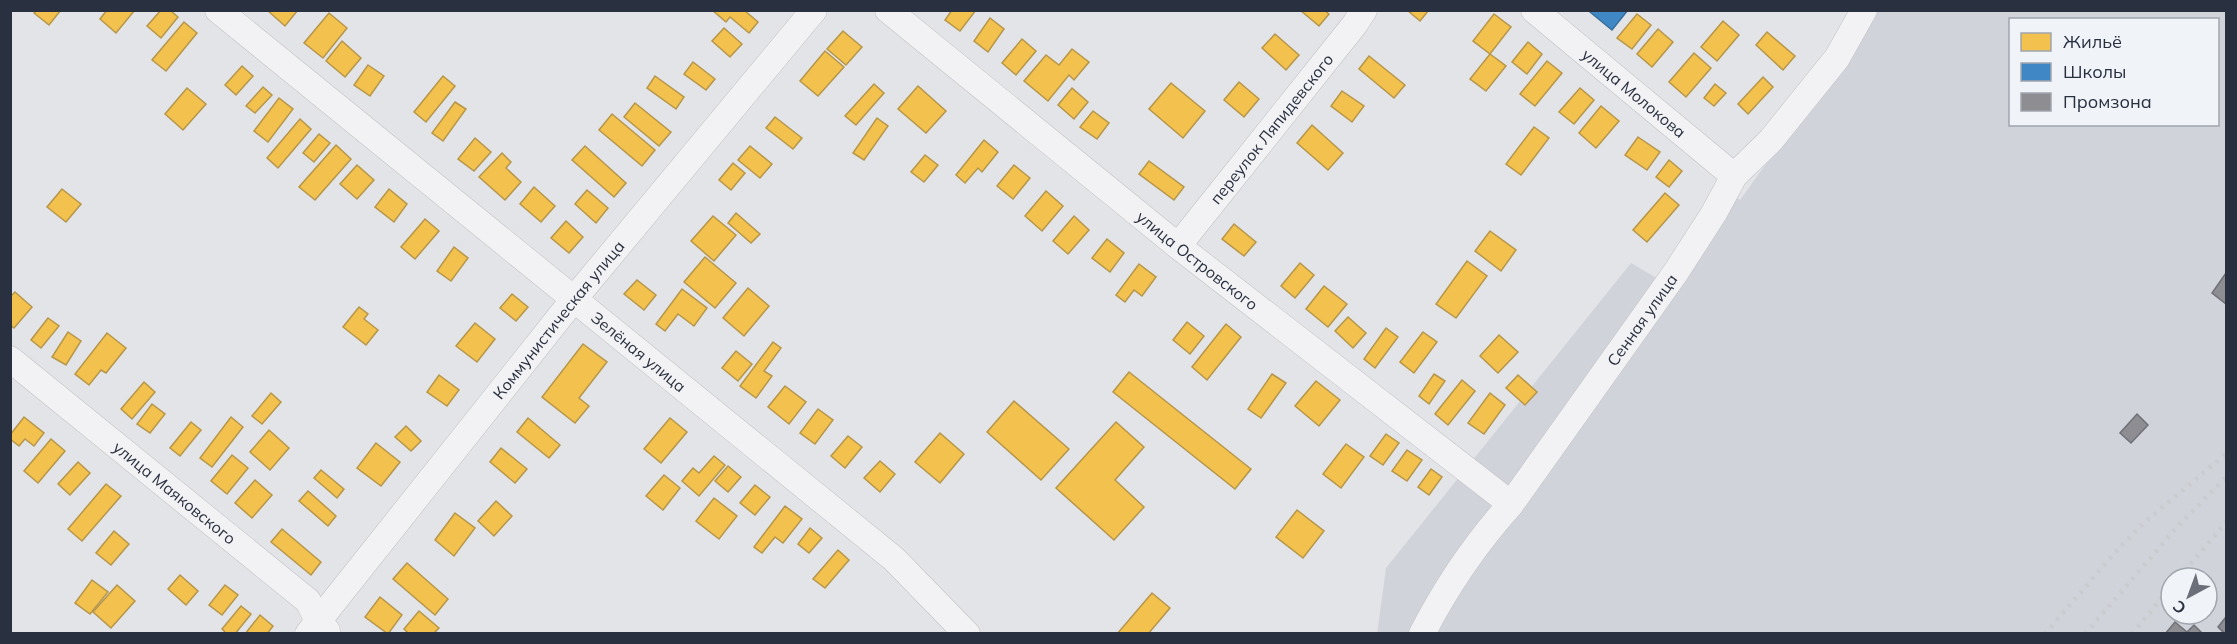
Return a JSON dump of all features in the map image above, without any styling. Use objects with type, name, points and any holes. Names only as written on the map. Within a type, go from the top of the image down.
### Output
[{"type":"street","name":"Зелёная улица","points":[[218,10],[894,560],[968,633]]},
{"type":"street","name":"Коммунистическая улица","points":[[318,629],[574,299],[814,10]]},
{"type":"street","name":"улица Островского","points":[[888,10],[1178,246],[1511,504]]},
{"type":"street","name":"переулок Ляпидевского","points":[[1178,246],[1364,10]]},
{"type":"street","name":"улица Молокова","points":[[1534,10],[1734,176]]},
{"type":"street","name":"Сенная улица","points":[[1422,633],[1444,593],[1490,528],[1511,504],[1676,272],[1714,213],[1734,176],[1771,140],[1837,58],[1864,10]]},
{"type":"street","name":"улица Маяковского","points":[[10,359],[308,601],[318,629]]},
{"type":"shaded area","points":[[1876,11],[2226,11],[2226,633],[1377,634],[1386,568],[1631,263],[1660,280],[1723,189],[1740,200]]},
{"type":"building: Жильё","points":[[37,10],[61,10],[49,25],[34,13]]},
{"type":"building: Жильё","points":[[107,10],[135,10],[116,33],[100,19]]},
{"type":"building: Жильё","points":[[161,10],[170,10],[178,17],[161,38],[147,26]]},
{"type":"building: Жильё","points":[[267,10],[298,10],[285,26]]},
{"type":"building: Жильё","points":[[712,10],[744,10],[758,22],[749,33],[730,17],[726,22]]},
{"type":"building: Жильё","points":[[952,10],[976,10],[960,31],[945,20]]},
{"type":"building: Жильё","points":[[1300,10],[1324,10],[1329,14],[1319,26]]},
{"type":"building: Жильё","points":[[1407,10],[1429,10],[1420,21]]},
{"type":"building: Жильё","points":[[329,13],[347,28],[323,58],[304,43]]},
{"type":"building: Жильё","points":[[1494,14],[1511,27],[1490,54],[1473,41]]},
{"type":"building: Жильё","points":[[1637,14],[1651,25],[1632,49],[1617,38]]},
{"type":"building: Жильё","points":[[990,18],[1004,29],[988,52],[974,41]]},
{"type":"building: Жильё","points":[[1723,21],[1739,35],[1717,61],[1701,47]]},
{"type":"building: Жильё","points":[[184,22],[197,33],[166,71],[152,60]]},
{"type":"building: Жильё","points":[[724,28],[742,44],[730,57],[712,41]]},
{"type":"building: Жильё","points":[[1658,29],[1673,42],[1652,67],[1637,54]]},
{"type":"building: Жильё","points":[[843,31],[862,47],[846,65],[827,49]]},
{"type":"building: Жильё","points":[[1767,32],[1795,56],[1783,70],[1756,45]]},
{"type":"building: Жильё","points":[[1275,34],[1299,55],[1286,70],[1262,48]]},
{"type":"building: Жильё","points":[[1022,39],[1036,51],[1016,75],[1002,63]]},
{"type":"building: Жильё","points":[[342,41],[361,58],[345,77],[326,61]]},
{"type":"building: Жильё","points":[[1528,42],[1542,54],[1527,74],[1512,62]]},
{"type":"building: Жильё","points":[[1072,49],[1089,62],[1074,80],[1069,75],[1048,101],[1024,81],[1046,55],[1059,65]]},
{"type":"building: Жильё","points":[[825,51],[844,67],[818,96],[800,81]]},
{"type":"building: Жильё","points":[[1694,53],[1711,68],[1686,97],[1669,82]]},
{"type":"building: Жильё","points":[[1490,54],[1506,66],[1486,91],[1470,79]]},
{"type":"building: Жильё","points":[[1369,56],[1405,85],[1394,98],[1359,69]]},
{"type":"building: Жильё","points":[[1547,61],[1562,73],[1535,106],[1520,94]]},
{"type":"building: Жильё","points":[[693,62],[715,79],[706,90],[684,74]]},
{"type":"building: Жильё","points":[[368,65],[384,76],[370,96],[354,85]]},
{"type":"building: Жильё","points":[[242,66],[253,76],[236,95],[225,85]]},
{"type":"building: Жильё","points":[[443,76],[455,86],[426,122],[414,112]]},
{"type":"building: Жильё","points":[[655,76],[684,97],[676,109],[647,88]]},
{"type":"building: Жильё","points":[[1763,77],[1773,87],[1748,114],[1738,104]]},
{"type":"building: Жильё","points":[[1239,82],[1259,99],[1244,117],[1224,100]]},
{"type":"building: Жильё","points":[[1171,83],[1205,111],[1183,138],[1149,109]]},
{"type":"building: Жильё","points":[[874,84],[884,93],[856,125],[845,116]]},
{"type":"building: Жильё","points":[[1715,84],[1726,93],[1714,106],[1704,98]]},
{"type":"building: Жильё","points":[[918,86],[946,111],[926,133],[898,109]]},
{"type":"building: Жильё","points":[[263,87],[272,95],[255,113],[246,106]]},
{"type":"building: Жильё","points":[[187,88],[206,104],[183,130],[165,114]]},
{"type":"building: Жильё","points":[[1072,88],[1088,102],[1074,119],[1058,105]]},
{"type":"building: Жильё","points":[[1580,88],[1594,100],[1574,124],[1559,112]]},
{"type":"building: Жильё","points":[[1342,91],[1364,106],[1352,122],[1331,106]]},
{"type":"building: Жильё","points":[[279,98],[293,109],[268,142],[254,131]]},
{"type":"building: Жильё","points":[[455,102],[466,109],[443,141],[432,133]]},
{"type":"building: Жильё","points":[[635,103],[671,132],[659,146],[624,117]]},
{"type":"building: Жильё","points":[[1601,106],[1619,121],[1596,148],[1579,133]]},
{"type":"building: Жильё","points":[[1093,111],[1109,123],[1097,139],[1080,127]]},
{"type":"building: Жильё","points":[[612,114],[655,150],[642,166],[599,130]]},
{"type":"building: Жильё","points":[[775,117],[802,138],[793,149],[766,128]]},
{"type":"building: Жильё","points":[[877,118],[888,126],[864,160],[853,153]]},
{"type":"building: Жильё","points":[[300,119],[311,129],[278,168],[267,158]]},
{"type":"building: Жильё","points":[[1312,125],[1343,153],[1328,170],[1297,143]]},
{"type":"building: Жильё","points":[[1534,127],[1549,138],[1521,175],[1506,164]]},
{"type":"building: Жильё","points":[[319,134],[330,143],[314,162],[303,153]]},
{"type":"building: Жильё","points":[[1638,137],[1660,152],[1647,170],[1625,155]]},
{"type":"building: Жильё","points":[[475,138],[491,152],[474,171],[458,159]]},
{"type":"building: Жильё","points":[[984,140],[998,152],[982,172],[978,168],[965,183],[956,175]]},
{"type":"building: Жильё","points":[[336,145],[351,159],[315,200],[299,187]]},
{"type":"building: Жильё","points":[[585,146],[626,183],[614,197],[572,160]]},
{"type":"building: Жильё","points":[[750,146],[772,164],[760,178],[738,160]]},
{"type":"building: Жильё","points":[[502,153],[511,162],[506,168],[521,182],[505,200],[479,177]]},
{"type":"building: Жильё","points":[[925,155],[938,165],[924,182],[911,172]]},
{"type":"building: Жильё","points":[[1669,160],[1682,171],[1669,187],[1656,177]]},
{"type":"building: Жильё","points":[[1149,161],[1184,187],[1174,200],[1139,174]]},
{"type":"building: Жильё","points":[[733,163],[745,173],[731,190],[719,180]]},
{"type":"building: Жильё","points":[[357,165],[374,180],[357,199],[340,184]]},
{"type":"building: Жильё","points":[[1014,165],[1030,178],[1013,199],[997,186]]},
{"type":"building: Жильё","points":[[534,187],[555,206],[541,222],[520,204]]},
{"type":"building: Жильё","points":[[62,189],[81,204],[66,222],[47,207]]},
{"type":"building: Жильё","points":[[389,189],[407,204],[394,222],[375,207]]},
{"type":"building: Жильё","points":[[587,190],[608,208],[596,223],[575,204]]},
{"type":"building: Жильё","points":[[1046,191],[1063,206],[1042,231],[1025,216]]},
{"type":"building: Жильё","points":[[1665,193],[1679,205],[1647,242],[1633,230]]},
{"type":"building: Жильё","points":[[736,213],[760,234],[751,243],[728,223]]},
{"type":"building: Жильё","points":[[713,216],[736,235],[714,261],[691,241]]},
{"type":"building: Жильё","points":[[1074,216],[1089,230],[1068,254],[1053,241]]},
{"type":"building: Жильё","points":[[425,219],[439,231],[415,259],[401,247]]},
{"type":"building: Жильё","points":[[566,221],[583,237],[569,253],[551,238]]},
{"type":"building: Жильё","points":[[1234,224],[1256,242],[1244,256],[1222,239]]},
{"type":"building: Жильё","points":[[1490,231],[1516,250],[1501,271],[1475,251]]},
{"type":"building: Жильё","points":[[1107,239],[1124,253],[1110,272],[1092,258]]},
{"type":"building: Жильё","points":[[454,247],[468,258],[451,281],[437,271]]},
{"type":"building: Жильё","points":[[705,257],[736,283],[715,308],[684,282]]},
{"type":"building: Жильё","points":[[1467,261],[1487,276],[1456,318],[1436,304]]},
{"type":"building: Жильё","points":[[1300,263],[1314,275],[1295,298],[1281,286]]},
{"type":"building: Жильё","points":[[1139,264],[1156,277],[1142,296],[1134,290],[1125,302],[1116,295]]},
{"type":"building: Жильё","points":[[637,280],[656,295],[644,310],[624,294]]},
{"type":"building: Жильё","points":[[1324,286],[1347,304],[1328,327],[1306,309]]},
{"type":"building: Жильё","points":[[748,288],[769,306],[744,336],[723,318]]},
{"type":"building: Жильё","points":[[682,289],[707,308],[694,326],[678,314],[665,331],[656,324]]},
{"type":"building: Жильё","points":[[15,292],[32,307],[14,328],[10,325],[10,297]]},
{"type":"building: Жильё","points":[[512,294],[528,307],[516,321],[500,308]]},
{"type":"building: Жильё","points":[[359,307],[368,314],[364,319],[378,330],[366,345],[343,327]]},
{"type":"building: Жильё","points":[[1348,317],[1366,333],[1353,348],[1335,331]]},
{"type":"building: Жильё","points":[[48,318],[59,326],[41,348],[31,340]]},
{"type":"building: Жильё","points":[[1187,322],[1204,336],[1190,354],[1173,340]]},
{"type":"building: Жильё","points":[[475,323],[495,339],[477,362],[456,346]]},
{"type":"building: Жильё","points":[[1226,324],[1241,337],[1207,380],[1192,367]]},
{"type":"building: Жильё","points":[[1386,328],[1398,337],[1375,368],[1364,359]]},
{"type":"building: Жильё","points":[[68,332],[81,341],[66,365],[52,357]]},
{"type":"building: Жильё","points":[[1423,332],[1437,342],[1414,373],[1400,362]]},
{"type":"building: Жильё","points":[[107,333],[126,348],[106,373],[101,370],[89,385],[75,374]]},
{"type":"building: Жильё","points":[[1499,335],[1518,352],[1498,373],[1480,356]]},
{"type":"building: Жильё","points":[[773,342],[781,348],[764,371],[772,376],[756,398],[740,386]]},
{"type":"building: Жильё","points":[[583,344],[607,362],[579,398],[589,406],[575,423],[542,397]]},
{"type":"building: Жильё","points":[[736,351],[752,364],[738,381],[722,368]]},
{"type":"building: Жильё","points":[[1129,372],[1251,469],[1235,489],[1113,392]]},
{"type":"building: Жильё","points":[[1272,374],[1286,383],[1261,418],[1248,409]]},
{"type":"building: Жильё","points":[[1434,374],[1445,381],[1429,404],[1419,396]]},
{"type":"building: Жильё","points":[[439,375],[459,390],[447,406],[427,392]]},
{"type":"building: Жильё","points":[[1518,375],[1537,392],[1525,405],[1506,388]]},
{"type":"building: Жильё","points":[[1462,380],[1475,391],[1448,425],[1435,414]]},
{"type":"building: Жильё","points":[[1316,381],[1340,400],[1319,426],[1295,406]]},
{"type":"building: Жильё","points":[[144,382],[155,392],[132,419],[121,409]]},
{"type":"building: Жильё","points":[[785,386],[806,402],[789,424],[768,407]]},
{"type":"building: Жильё","points":[[271,393],[281,402],[262,424],[252,416]]},
{"type":"building: Жильё","points":[[1490,393],[1505,405],[1484,434],[1468,423]]},
{"type":"building: Жильё","points":[[1014,401],[1069,449],[1041,480],[987,432]]},
{"type":"building: Жильё","points":[[152,404],[165,414],[150,433],[137,424]]},
{"type":"building: Жильё","points":[[818,409],[833,420],[815,444],[800,433]]},
{"type":"building: Жильё","points":[[24,417],[44,433],[34,446],[25,439],[19,446],[10,439],[10,435]]},
{"type":"building: Жильё","points":[[231,417],[243,427],[212,467],[200,458]]},
{"type":"building: Жильё","points":[[528,418],[560,445],[549,458],[517,432]]},
{"type":"building: Жильё","points":[[670,418],[687,432],[661,463],[644,449]]},
{"type":"building: Жильё","points":[[191,422],[201,430],[180,456],[170,448]]},
{"type":"building: Жильё","points":[[1116,422],[1144,447],[1115,480],[1144,507],[1114,540],[1056,488]]},
{"type":"building: Жильё","points":[[406,426],[421,441],[411,451],[395,437]]},
{"type":"building: Жильё","points":[[269,430],[289,448],[270,470],[250,452]]},
{"type":"building: Жильё","points":[[940,433],[964,454],[940,483],[915,462]]},
{"type":"building: Жильё","points":[[1386,434],[1399,443],[1383,465],[1370,456]]},
{"type":"building: Жильё","points":[[848,436],[862,447],[845,468],[831,456]]},
{"type":"building: Жильё","points":[[51,439],[65,451],[38,483],[24,471]]},
{"type":"building: Жильё","points":[[376,443],[400,462],[381,486],[357,468]]},
{"type":"building: Жильё","points":[[1346,444],[1364,457],[1341,488],[1323,474]]},
{"type":"building: Жильё","points":[[501,448],[527,469],[515,483],[490,462]]},
{"type":"building: Жильё","points":[[1407,450],[1422,460],[1407,481],[1392,471]]},
{"type":"building: Жильё","points":[[232,455],[248,468],[227,494],[211,481]]},
{"type":"building: Жильё","points":[[714,456],[725,465],[699,496],[682,481],[693,468],[699,473]]},
{"type":"building: Жильё","points":[[880,461],[895,474],[880,492],[864,478]]},
{"type":"building: Жильё","points":[[78,462],[90,473],[70,495],[58,484]]},
{"type":"building: Жильё","points":[[728,466],[741,477],[728,492],[715,481]]},
{"type":"building: Жильё","points":[[1431,469],[1442,477],[1429,495],[1418,487]]},
{"type":"building: Жильё","points":[[321,470],[344,489],[337,498],[314,478]]},
{"type":"building: Жильё","points":[[664,475],[680,488],[663,510],[646,496]]},
{"type":"building: Жильё","points":[[255,480],[272,495],[252,518],[235,503]]},
{"type":"building: Жильё","points":[[106,484],[121,496],[82,541],[68,529]]},
{"type":"building: Жильё","points":[[755,485],[770,497],[755,515],[740,503]]},
{"type":"building: Жильё","points":[[308,491],[336,516],[328,526],[299,501]]},
{"type":"building: Жильё","points":[[714,498],[737,516],[719,539],[696,521]]},
{"type":"building: Жильё","points":[[496,501],[512,516],[494,536],[478,521]]},
{"type":"building: Жильё","points":[[785,506],[802,519],[783,543],[775,537],[762,553],[754,547]]},
{"type":"building: Жильё","points":[[1297,510],[1324,531],[1303,558],[1276,537]]},
{"type":"building: Жильё","points":[[455,513],[475,528],[454,556],[435,540]]},
{"type":"building: Жильё","points":[[810,528],[822,538],[809,553],[798,544]]},
{"type":"building: Жильё","points":[[282,529],[321,562],[311,575],[271,542]]},
{"type":"building: Жильё","points":[[114,531],[129,544],[111,565],[96,553]]},
{"type":"building: Жильё","points":[[838,550],[849,560],[825,588],[813,579]]},
{"type":"building: Жильё","points":[[407,563],[448,599],[435,615],[393,579]]},
{"type":"building: Жильё","points":[[180,575],[198,591],[186,605],[168,589]]},
{"type":"building: Жильё","points":[[92,580],[108,592],[90,614],[75,603]]},
{"type":"building: Жильё","points":[[117,585],[135,601],[111,628],[93,612]]},
{"type":"building: Жильё","points":[[225,585],[238,595],[222,615],[209,605]]},
{"type":"building: Жильё","points":[[1152,593],[1170,608],[1148,634],[1117,634]]},
{"type":"building: Жильё","points":[[380,597],[402,615],[388,634],[365,617]]},
{"type":"building: Жильё","points":[[241,606],[251,614],[235,634],[227,634],[222,629]]},
{"type":"building: Жильё","points":[[419,611],[439,628],[433,634],[409,634],[404,629]]},
{"type":"building: Жильё","points":[[260,615],[273,626],[267,634],[245,634]]},
{"type":"building: Школы","points":[[1592,10],[1628,10],[1612,30],[1590,12]]},
{"type":"building: Промзона","points":[[2226,273],[2226,304],[2212,293]]},
{"type":"building: Промзона","points":[[2137,414],[2148,425],[2131,443],[2120,433]]},
{"type":"building: Промзона","points":[[2226,617],[2226,634],[2219,626]]},
{"type":"building: Промзона","points":[[2172,626],[2180,626],[2187,632],[2195,626],[2203,634],[2165,634]]},
{"type":"railway","points":[[2045,634],[2118,549],[2145,522],[2226,454]]},
{"type":"railway","points":[[2085,634],[2178,526],[2226,477]]},
{"type":"railway","points":[[2189,566],[2226,522]]},
{"type":"railway","points":[[2132,634],[2159,601]]}]
